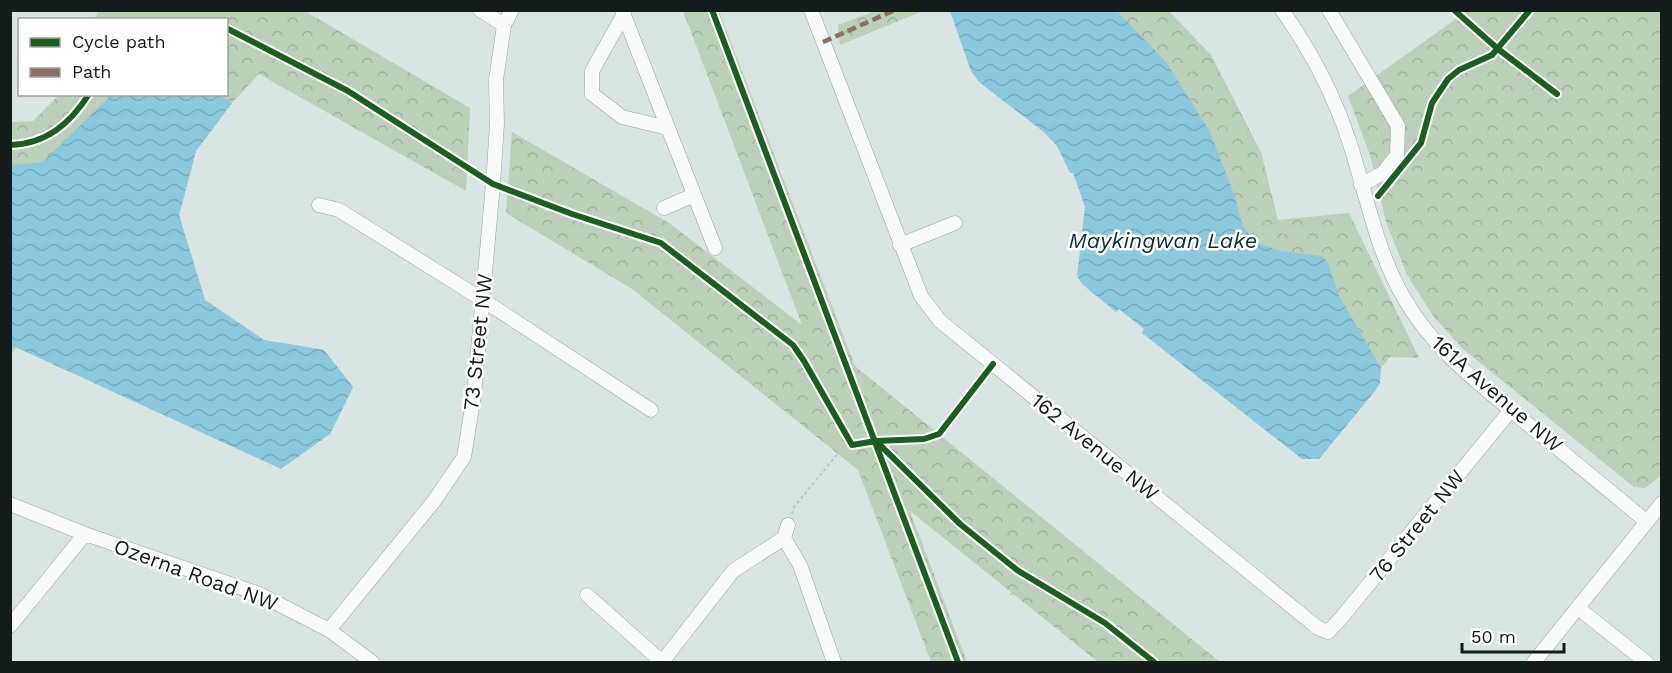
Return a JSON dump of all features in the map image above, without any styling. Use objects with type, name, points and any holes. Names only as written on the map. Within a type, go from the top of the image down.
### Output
[{"type":"street","points":[[480,10],[504,25]]},
{"type":"street","name":"73 Street NW","points":[[329,630],[434,501],[464,457],[474,395],[483,300],[497,124],[496,80],[504,25],[512,10]]},
{"type":"street","name":"162 Avenue NW","points":[[811,10],[921,296],[940,321],[1318,628]]},
{"type":"street","name":"161A Avenue NW","points":[[1282,10],[1325,84],[1347,136],[1371,222],[1394,279],[1415,317],[1450,358],[1647,522]]},
{"type":"street","points":[[1329,10],[1398,126],[1396,155],[1383,173],[1361,185]]},
{"type":"street","points":[[623,12],[592,70],[592,94],[622,117],[668,128]]},
{"type":"street","points":[[623,12],[714,248]]},
{"type":"street","points":[[664,208],[694,195]]},
{"type":"street","points":[[319,205],[339,210],[483,300],[651,410]]},
{"type":"street","points":[[900,244],[955,223]]},
{"type":"street","name":"76 Street NW","points":[[1318,628],[1328,632],[1342,617],[1511,410]]},
{"type":"street","points":[[1534,663],[1662,503]]},
{"type":"street","name":"Ozerna Road NW","points":[[10,504],[85,534],[259,594],[329,630],[372,663]]},
{"type":"street","points":[[587,594],[662,662],[733,571],[786,532],[834,663]]},
{"type":"street","points":[[10,626],[85,534]]},
{"type":"street","points":[[1578,608],[1646,663]]},
{"type":"path","points":[[1140,10],[1171,42],[1194,74],[1225,128],[1242,168],[1257,214],[1264,223],[1279,233],[1293,237],[1308,236],[1371,222]]},
{"type":"path","points":[[1477,64],[1492,55]]},
{"type":"path","points":[[1481,74],[1484,61]]},
{"type":"path","points":[[1506,85],[1519,83],[1550,106],[1557,94],[1515,62]]},
{"type":"path","points":[[1519,83],[1522,69]]},
{"type":"path","points":[[1536,94],[1543,84]]},
{"type":"path","points":[[1429,110],[1435,97],[1450,101]]},
{"type":"path","points":[[786,532],[794,507],[839,452],[855,444],[847,436]]},
{"type":"path","points":[[1011,595],[1027,578],[1017,570]]},
{"type":"green space","points":[[98,11],[305,11],[470,108],[466,191],[259,74],[232,103],[196,151],[179,215],[205,300],[264,340],[324,350],[353,387],[330,434],[16,348],[11,354],[11,122],[33,121],[58,96],[228,96],[228,18],[95,18]]},
{"type":"green space","points":[[683,11],[719,11],[855,366],[1220,662],[1098,662],[910,511],[967,662],[931,662],[858,470],[632,289],[506,213],[512,132],[669,223],[802,325]]},
{"type":"green space","points":[[875,11],[923,11],[840,45],[838,25]]},
{"type":"green space","points":[[1059,11],[1169,11],[1211,55],[1261,152],[1278,220],[1349,213],[1419,358],[1390,357],[1381,368],[1314,285],[1250,252]]},
{"type":"green space","points":[[1467,11],[1661,11],[1662,475],[1645,488],[1634,487],[1463,349],[1434,317],[1407,275],[1386,222],[1370,155],[1348,96]]},
{"type":"water","name":"Maykingwan Lake","points":[[950,11],[1117,11],[1166,62],[1209,130],[1234,194],[1242,224],[1261,244],[1280,251],[1322,256],[1328,263],[1339,296],[1381,368],[1380,383],[1375,391],[1319,459],[1302,459],[1142,333],[1144,329],[1119,309],[1116,312],[1082,284],[1077,276],[1085,207],[1073,173],[1070,173],[1057,146],[1045,133],[979,82],[971,71]]},
{"type":"water","points":[[110,96],[220,96],[232,103],[196,151],[179,215],[205,300],[264,340],[324,350],[353,387],[330,434],[281,469],[11,345],[11,165],[43,162]]},
{"type":"marked path","points":[[823,42],[895,10]]},
{"type":"cycle path","points":[[712,10],[958,662]]},
{"type":"cycle path","points":[[1454,10],[1498,49],[1557,94]]},
{"type":"cycle path","points":[[1378,196],[1421,143],[1432,103],[1448,79],[1459,70],[1492,55],[1530,10]]},
{"type":"cycle path","points":[[228,29],[348,91],[493,184],[572,214],[661,243],[793,345],[852,445],[876,441],[960,524],[1017,570],[1105,623],[1154,662]]},
{"type":"cycle path","points":[[10,145],[35,141],[56,130],[74,114],[88,96]]},
{"type":"cycle path","points":[[876,441],[924,439],[939,434],[993,364]]}]
